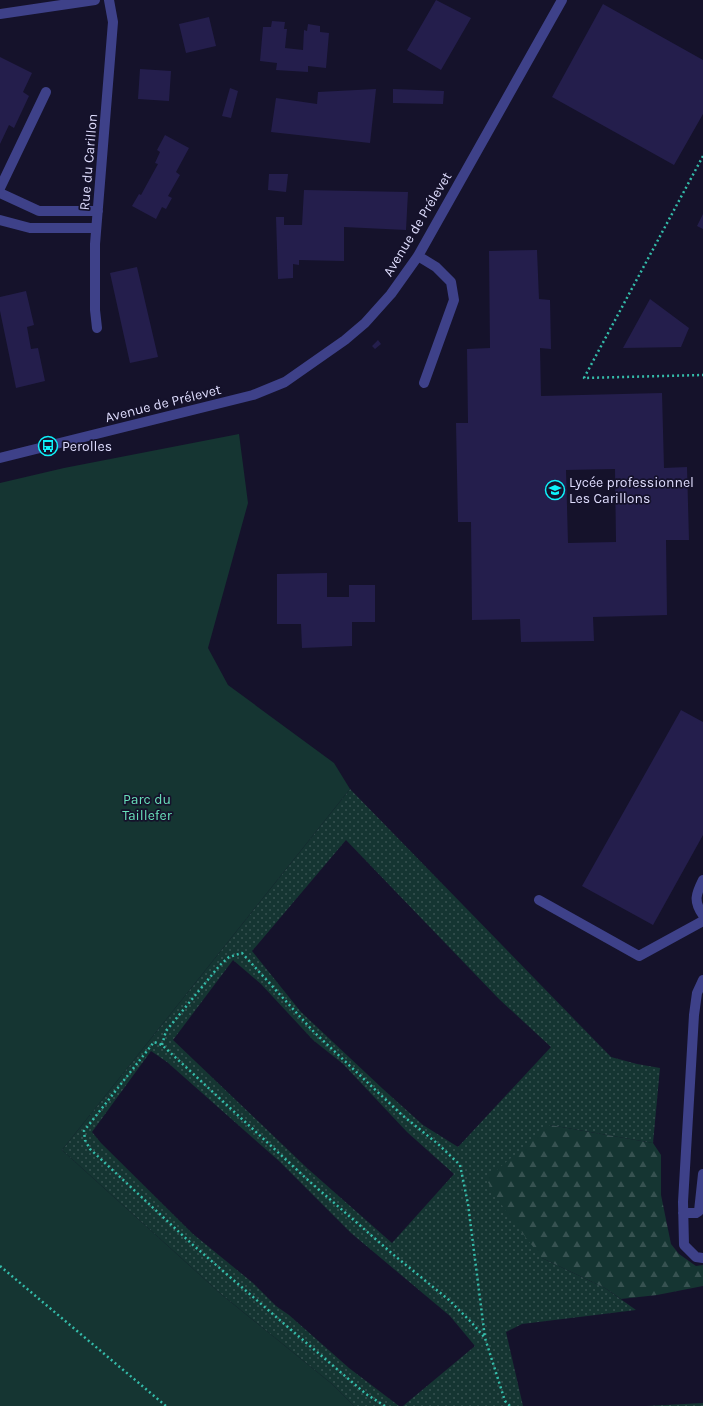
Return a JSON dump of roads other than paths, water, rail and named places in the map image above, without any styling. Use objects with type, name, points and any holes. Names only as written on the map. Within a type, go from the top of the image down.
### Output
[{"type":"street","points":[[0,14],[95,0]]},
{"type":"street","name":"Rue du Carillon","points":[[97,328],[95,310],[96,228],[113,22],[108,0]]},
{"type":"street","name":"Avenue de Prélevet","points":[[0,458],[252,395],[285,382],[345,340],[365,323],[391,294],[418,256],[562,0]]},
{"type":"street","points":[[0,188],[46,92]]},
{"type":"street","points":[[0,193],[39,211],[98,211]]},
{"type":"street","points":[[0,220],[30,228],[96,228]]},
{"type":"street","points":[[418,256],[436,267],[450,282],[454,300],[424,383]]},
{"type":"street","points":[[703,880],[696,893],[695,900],[703,915]]},
{"type":"street","points":[[539,900],[639,956],[703,921]]},
{"type":"street","points":[[703,980],[697,992],[694,1015],[683,1213],[684,1245],[696,1257],[703,1258]]},
{"type":"street","points":[[683,1213],[696,1213],[699,1211],[703,1174]]},
{"type":"place","name":"Perolles","points":[[48,446]]},
{"type":"place","name":"Lycée professionnel Les Carillons","points":[[555,490]]},
{"type":"park label","name":"Parc du Taillefer","points":[[147,808]]}]
